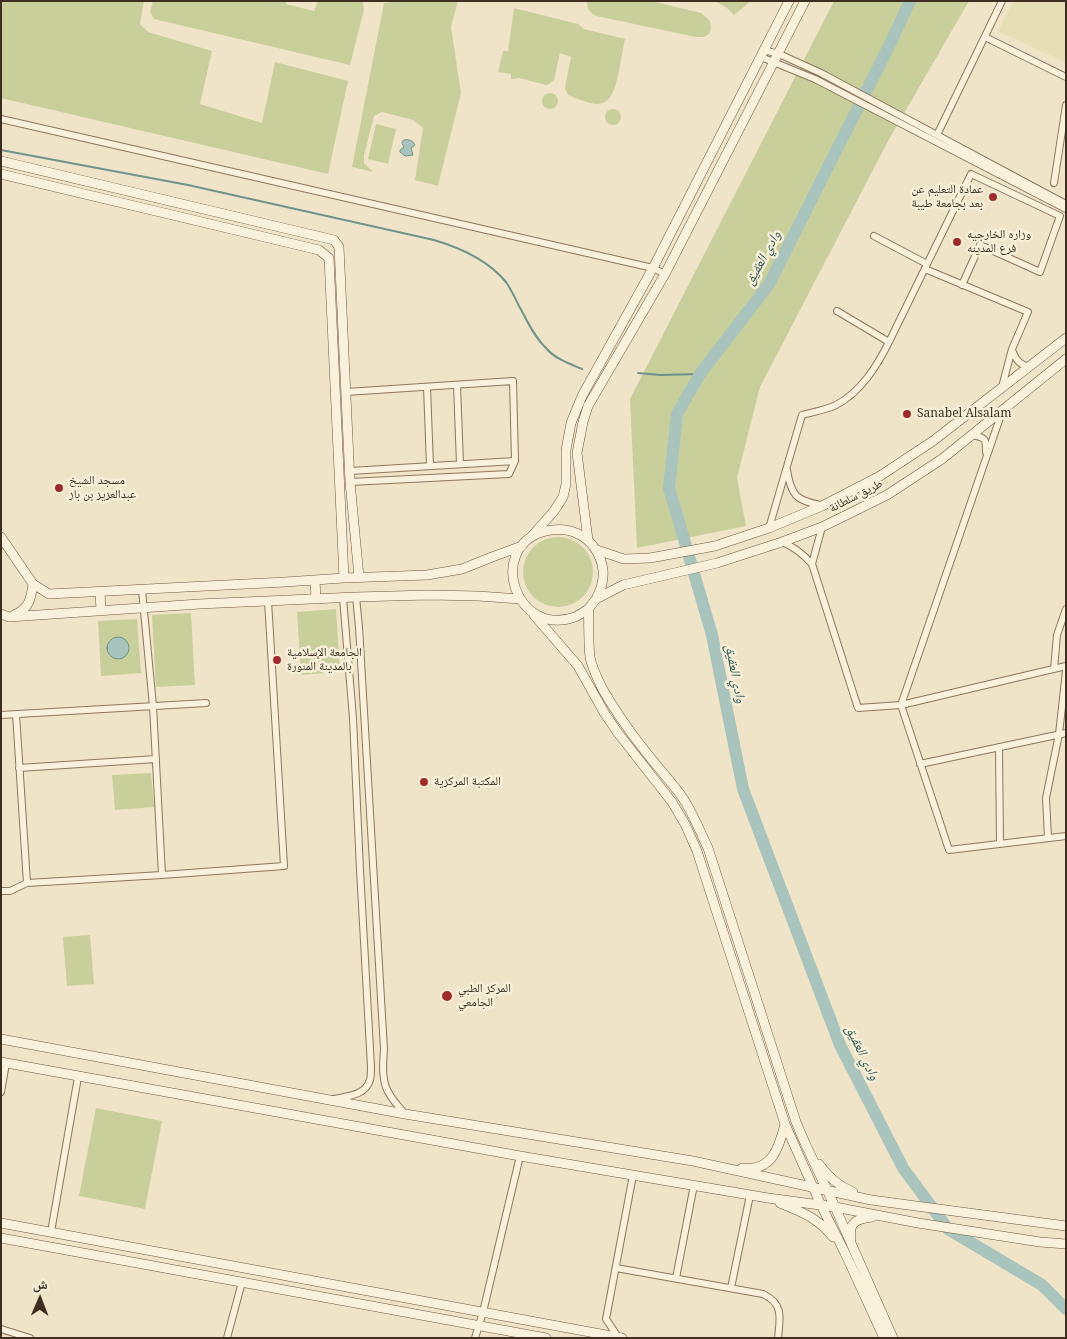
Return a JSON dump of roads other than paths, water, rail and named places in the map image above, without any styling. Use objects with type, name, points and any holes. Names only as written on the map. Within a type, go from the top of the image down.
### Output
[{"type":"main road","points":[[790,1],[653,268],[582,396],[571,423],[566,450],[566,484],[563,497],[554,511],[518,552],[513,565],[513,579],[516,593],[520,599],[578,666],[605,714],[672,802],[685,824],[697,851],[785,1124],[821,1205],[849,1250],[893,1338]]},
{"type":"main road","points":[[588,540],[577,453],[588,406],[665,274],[805,1]]},
{"type":"main road","points":[[1,161],[334,240],[339,247],[350,482],[358,577]]},
{"type":"main road","points":[[1,174],[319,250],[329,258],[344,578]]},
{"type":"main road","name":"طريق سلطانة","points":[[596,550],[624,559],[650,558],[714,546],[769,528],[822,506],[880,476],[933,441],[1066,338]]},
{"type":"main road","name":"طريق سلطانة","points":[[596,600],[622,586],[717,563],[782,542],[822,527],[887,494],[942,459],[1066,359]]},
{"type":"main road","points":[[1,537],[33,584],[49,594],[427,575],[462,570],[524,544],[538,534],[551,530],[564,529],[577,533],[588,540],[602,562],[604,575],[602,588],[588,610],[562,620],[548,618],[529,609]]},
{"type":"main road","points":[[316,580],[316,599]]},
{"type":"main road","points":[[5,615],[22,612],[28,604],[33,584]]},
{"type":"main road","points":[[100,592],[101,611]]},
{"type":"main road","points":[[5,615],[356,597],[439,595],[520,599]]},
{"type":"main road","points":[[588,610],[589,654],[592,668],[612,707],[624,725],[681,796],[708,848],[796,1122],[835,1207],[849,1250],[884,1338]]},
{"type":"main road","points":[[1,1039],[405,1114],[746,1168],[757,1167],[772,1158],[781,1142],[785,1124]]},
{"type":"main road","points":[[3,1062],[520,1156],[768,1198],[835,1207],[877,1216],[1022,1239],[1066,1244]]},
{"type":"main road","points":[[805,1143],[831,1179],[842,1187],[871,1200]]},
{"type":"main road","points":[[693,1161],[871,1200],[1066,1226]]},
{"type":"main road","points":[[768,1198],[802,1212],[819,1222],[849,1250]]},
{"type":"main road","points":[[849,1250],[852,1225],[859,1219],[877,1216]]},
{"type":"main road","points":[[1,1223],[620,1337]]},
{"type":"main road","points":[[1,1238],[546,1338]]},
{"type":"street","points":[[937,135],[1002,1]]},
{"type":"street","points":[[985,37],[1066,77]]},
{"type":"street","points":[[763,54],[821,73],[1066,204]]},
{"type":"street","points":[[776,58],[1066,209]]},
{"type":"street","points":[[1054,183],[1064,131],[1066,107]]},
{"type":"street","points":[[1,119],[653,268],[665,274]]},
{"type":"street","points":[[769,528],[802,415],[837,405],[851,394],[877,365],[890,342],[971,174],[1060,216],[1040,272],[980,245],[962,285]]},
{"type":"street","points":[[874,236],[926,267],[962,285],[1028,312],[1012,349],[1002,388]]},
{"type":"street","points":[[837,311],[890,342]]},
{"type":"street","points":[[1012,349],[1022,365],[1030,367]]},
{"type":"street","points":[[346,392],[513,381],[516,461],[509,474],[350,482]]},
{"type":"street","points":[[457,385],[460,464]]},
{"type":"street","points":[[427,387],[430,466]]},
{"type":"street","points":[[1002,411],[901,705],[949,850],[1066,836]]},
{"type":"street","points":[[973,435],[983,437],[986,441],[987,455]]},
{"type":"street","points":[[350,471],[516,461]]},
{"type":"street","points":[[786,469],[792,491],[798,498],[822,506]]},
{"type":"street","points":[[812,564],[822,527]]},
{"type":"street","points":[[782,542],[801,552],[812,564],[858,708],[901,705],[1066,666]]},
{"type":"street","points":[[142,590],[153,706],[162,874]]},
{"type":"street","points":[[356,597],[384,1049],[383,1067],[385,1087],[389,1095],[405,1114]]},
{"type":"street","points":[[329,1100],[352,1096],[363,1091],[370,1081],[371,1067],[353,718],[343,598]]},
{"type":"street","points":[[1,892],[10,891],[27,883],[284,866],[268,601]]},
{"type":"street","points":[[1054,669],[1057,634],[1066,609]]},
{"type":"street","points":[[1048,838],[1046,798],[1062,734],[1066,671]]},
{"type":"street","points":[[1,715],[206,703]]},
{"type":"street","points":[[16,714],[27,883]]},
{"type":"street","points":[[920,764],[1062,734]]},
{"type":"street","points":[[999,747],[1000,844]]},
{"type":"street","points":[[19,768],[156,759]]},
{"type":"street","points":[[370,1048],[384,1049]]},
{"type":"street","points":[[1,1092],[3,1062]]},
{"type":"street","points":[[51,1232],[78,1077]]},
{"type":"street","points":[[475,1338],[483,1312],[520,1156]]},
{"type":"street","points":[[620,1337],[606,1318],[634,1175]]},
{"type":"street","points":[[676,1278],[694,1185]]},
{"type":"street","points":[[731,1288],[750,1194]]},
{"type":"street","points":[[616,1268],[763,1294],[771,1298],[780,1313],[778,1338]]},
{"type":"street","points":[[227,1338],[242,1282]]},
{"type":"street","points":[[1,1329],[30,1338]]},
{"type":"water","points":[[404,140],[410,140],[414,143],[415,145],[411,148],[413,155],[405,156],[400,152],[404,147],[402,143]]},
{"type":"water","points":[[118,637],[126,640],[129,648],[126,656],[118,659],[110,656],[107,648],[110,640]]},
{"type":"waterway","name":"وادي العقيق","points":[[910,1],[769,284],[700,374],[677,414],[669,488],[712,635],[743,789],[840,1045],[903,1168],[948,1229],[1042,1285],[1066,1309]]},
{"type":"waterway","points":[[1,150],[188,185],[434,240],[454,247],[482,261],[499,274],[508,285],[531,328],[542,344],[558,358],[582,369]]},
{"type":"waterway","points":[[638,373],[661,375],[700,374]]},
{"type":"place","name":"عمادة التعليم عن بعد بجامعة طيبة","points":[[993,197]]},
{"type":"place","name":"وزاره الخارجيه فرع المدينه","points":[[957,242]]},
{"type":"place","name":"Sanabel Alsalam","points":[[907,414]]},
{"type":"place","name":"مسجد الشيخ عبدالعزيز بن باز","points":[[59,488]]},
{"type":"place","name":"الجامعة الإسلامية بالمدينة المنورة","points":[[277,660]]},
{"type":"place","name":"المكتبة المركزية","points":[[424,782]]},
{"type":"place","name":"المركز الطبي الجامعي","points":[[447,996]]}]
